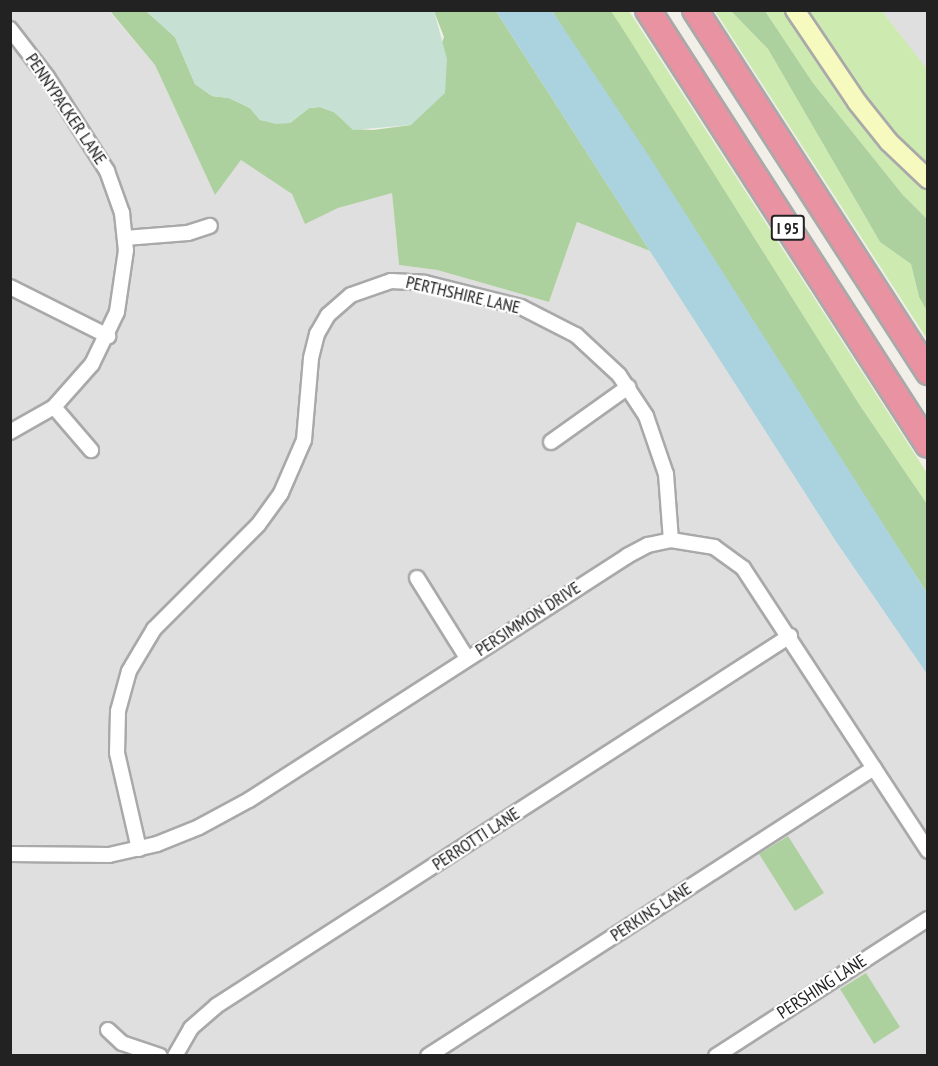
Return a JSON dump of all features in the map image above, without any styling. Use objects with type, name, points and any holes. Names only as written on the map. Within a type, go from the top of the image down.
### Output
[{"type":"highway","name":"I 95","points":[[648,10],[927,445]]},
{"type":"highway","name":"I 95","points":[[694,10],[927,372]]},
{"type":"street","points":[[795,10],[857,102],[889,142],[927,179]]},
{"type":"street","name":"PENNYPACKER LANE","points":[[10,29],[47,77],[101,161],[119,202],[125,238],[122,292],[108,336],[80,381],[54,407],[10,432]]},
{"type":"street","points":[[125,238],[188,233],[210,226]]},
{"type":"street","name":"PERTHSHIRE LANE","points":[[139,849],[117,741],[120,700],[129,671],[154,629],[258,525],[288,482],[306,428],[312,349],[324,321],[335,307],[368,287],[399,280],[502,301],[536,313],[576,335],[628,387],[646,416],[661,453],[671,540]]},
{"type":"street","points":[[10,287],[108,336]]},
{"type":"street","points":[[551,442],[628,387]]},
{"type":"street","points":[[54,407],[91,450]]},
{"type":"street","name":"PERSIMMON DRIVE","points":[[10,854],[94,856],[139,849],[183,835],[234,810],[635,551],[671,540],[702,543],[733,558],[790,636],[927,851]]},
{"type":"street","points":[[417,578],[468,658]]},
{"type":"street","name":"PERROTTI LANE","points":[[176,1056],[191,1028],[216,1006],[790,636]]},
{"type":"street","name":"PERKINS LANE","points":[[428,1056],[874,768]]},
{"type":"street","name":"PERSHING LANE","points":[[716,1056],[927,919]]},
{"type":"street","points":[[108,1030],[122,1043],[160,1056]]},
{"type":"shaded area","points":[[10,11],[109,11],[155,65],[215,194],[241,160],[292,194],[305,223],[338,208],[392,192],[399,265],[437,270],[549,302],[577,222],[650,251],[837,543],[927,674],[927,1055],[11,1055]]},
{"type":"shaded area","points":[[882,11],[927,11],[927,69],[917,57]]},
{"type":"green space","points":[[110,11],[146,11],[175,37],[195,84],[212,96],[229,98],[250,108],[260,120],[290,123],[309,108],[320,107],[334,112],[353,129],[373,130],[411,125],[444,37],[434,11],[496,11],[650,251],[577,222],[549,302],[437,270],[399,265],[392,193],[338,208],[305,224],[292,194],[241,160],[215,195],[155,65]]},
{"type":"green space","points":[[146,11],[434,11],[447,59],[445,93],[411,125],[353,130],[334,112],[320,107],[309,108],[290,123],[276,124],[260,120],[250,108],[229,98],[212,96],[195,84],[175,37]]},
{"type":"green space","points":[[552,11],[611,11],[626,34],[859,404],[927,504],[927,593]]},
{"type":"green space","points":[[611,11],[629,11],[927,473],[927,504],[859,404]]},
{"type":"green space","points":[[715,11],[731,11],[768,49],[880,242],[911,264],[919,297],[927,311],[927,339]]},
{"type":"green space","points":[[731,11],[765,11],[813,83],[903,195],[927,219],[927,311],[919,297],[911,264],[880,242],[768,49]]},
{"type":"green space","points":[[765,11],[785,11],[855,113],[927,190],[927,219],[903,195],[813,83]]},
{"type":"green space","points":[[802,11],[882,11],[927,69],[927,170],[873,113]]},
{"type":"green space","points":[[788,836],[824,893],[795,911],[759,854]]},
{"type":"green space","points":[[866,973],[900,1027],[874,1044],[840,989]]},
{"type":"water","points":[[496,11],[552,11],[645,150],[927,593],[927,674],[837,543]]}]
